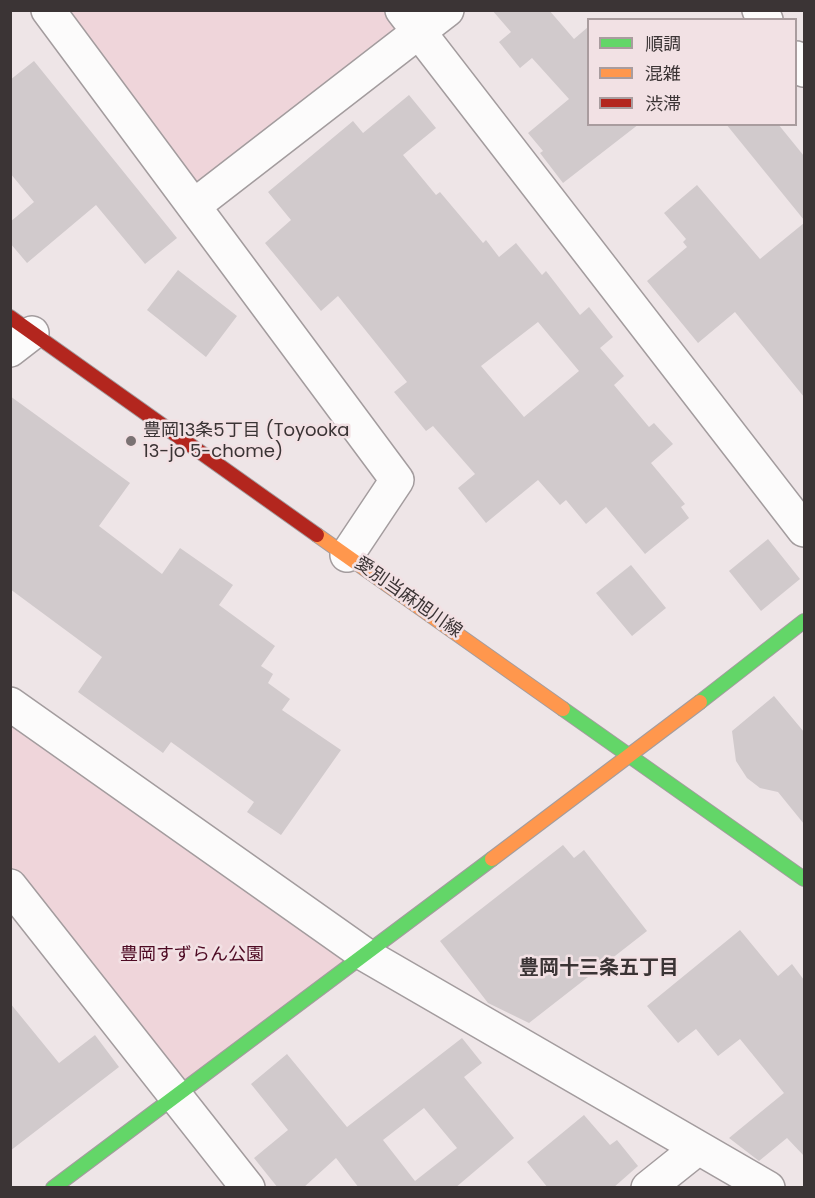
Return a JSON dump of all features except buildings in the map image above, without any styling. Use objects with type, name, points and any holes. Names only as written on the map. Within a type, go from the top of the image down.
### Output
[{"type":"street","points":[[48,10],[397,480],[346,555]]},
{"type":"street","points":[[195,205],[410,21],[447,10]]},
{"type":"street","points":[[410,21],[804,530]]},
{"type":"street","name":"愛別当麻旭川線","points":[[18,333],[346,555],[632,755],[804,879]]},
{"type":"street","points":[[53,1188],[632,755],[804,621]]},
{"type":"street","points":[[10,704],[364,954],[768,1188]]},
{"type":"street","points":[[10,886],[248,1188]]},
{"type":"street","points":[[648,1188],[698,1148]]},
{"type":"green space","points":[[48,11],[402,11],[419,32],[195,205]]},
{"type":"green space","name":"豊岡すずらん公園","points":[[11,704],[364,954],[175,1095],[11,886]]},
{"type":"traffic: fast","points":[[700,702],[804,621]]},
{"type":"traffic: fast","points":[[563,709],[804,879]]},
{"type":"traffic: fast","points":[[53,1188],[492,859]]},
{"type":"traffic: slow","points":[[317,535],[563,709]]},
{"type":"traffic: slow","points":[[492,859],[700,702]]},
{"type":"traffic: jam","points":[[10,317],[317,535]]},
{"type":"place","name":"豊岡13条5丁目 (Toyooka 13-jo 5-chome)","points":[[131,441]]},
{"type":"district","name":"豊岡十三条五丁目","points":[[599,969]]}]
